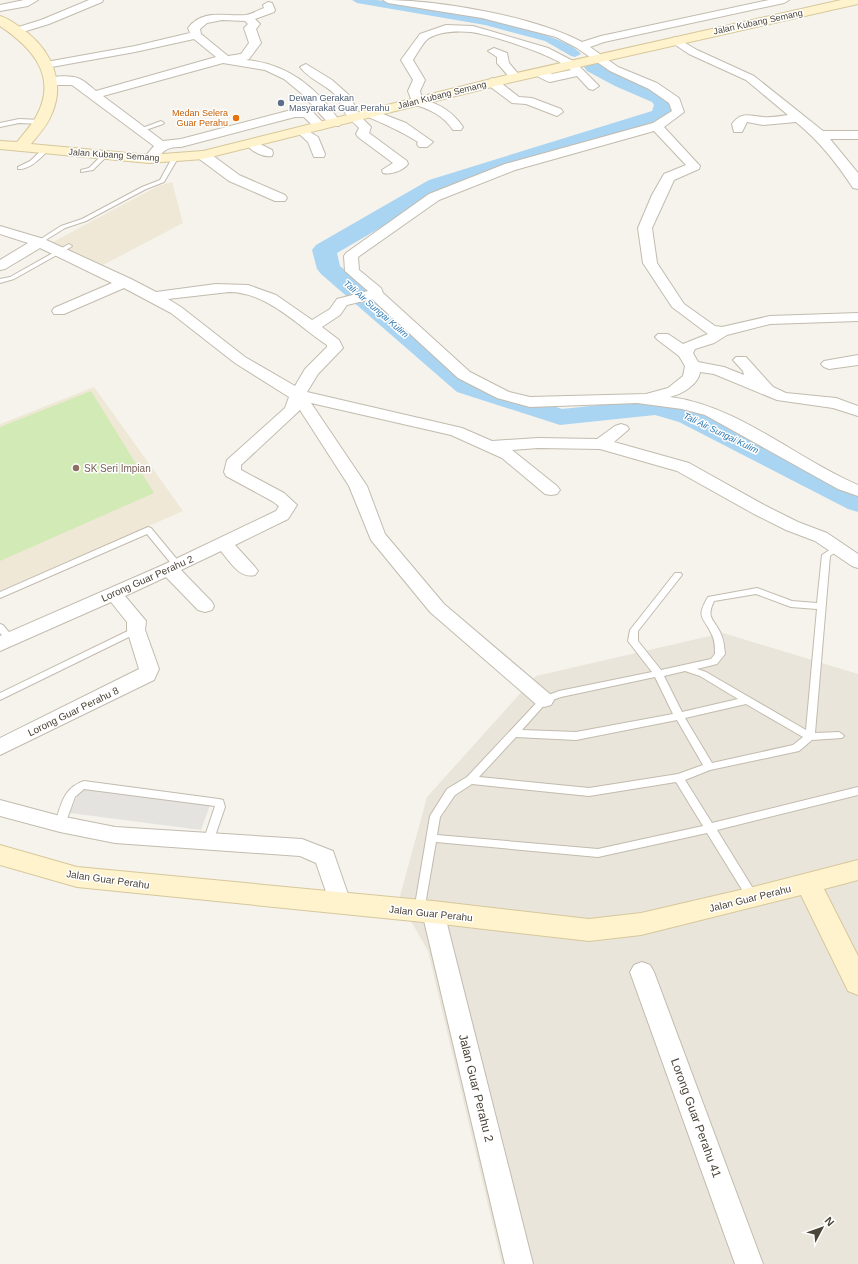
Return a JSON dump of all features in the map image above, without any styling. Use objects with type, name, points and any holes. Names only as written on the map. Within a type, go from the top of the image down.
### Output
[{"type":"main road","name":"Jalan Kubang Semang","points":[[0,145],[149,159],[203,155],[252,144],[538,71],[576,68],[597,58],[858,0]]},
{"type":"main road","points":[[0,20],[34,45],[43,57],[51,81],[50,100],[41,122],[21,147]]},
{"type":"main road","name":"Jalan Guar Perahu","points":[[0,855],[77,877],[340,903],[589,930],[641,924],[754,898],[808,882],[858,870]]},
{"type":"main road","points":[[808,882],[854,967]]},
{"type":"street","points":[[0,8],[24,4],[33,0]]},
{"type":"street","points":[[16,31],[45,22],[98,0]]},
{"type":"street","points":[[311,328],[334,312],[342,302],[372,294],[376,291],[352,271],[351,256],[434,197],[510,167],[657,126],[678,112],[675,101],[653,86],[614,69],[581,46],[542,29],[416,2],[388,0]]},
{"type":"street","points":[[581,46],[601,39],[784,0]]},
{"type":"street","points":[[268,5],[270,10],[248,18],[222,17],[204,20],[197,23],[194,28],[196,35],[224,60],[239,65],[253,65],[281,71],[315,100],[335,123]]},
{"type":"street","points":[[95,95],[224,60],[245,56],[255,43],[250,28],[254,24],[248,18]]},
{"type":"street","points":[[457,127],[453,119],[443,112],[417,101],[414,91],[419,80],[407,60],[424,36],[446,28],[472,29],[544,50],[576,68],[593,86]]},
{"type":"street","points":[[460,39],[473,33],[472,29]]},
{"type":"street","points":[[46,65],[135,49],[196,35]]},
{"type":"street","points":[[675,40],[694,52],[750,78],[820,135],[852,174],[858,185]]},
{"type":"street","points":[[494,51],[503,56],[503,64],[515,77]]},
{"type":"street","points":[[306,67],[315,76],[328,83],[346,99],[347,105],[355,117],[365,127],[362,134],[402,164],[388,170]]},
{"type":"street","points":[[51,81],[96,81]]},
{"type":"street","points":[[75,81],[161,146]]},
{"type":"street","points":[[492,82],[516,100],[528,101],[557,112]]},
{"type":"street","points":[[149,159],[161,146],[171,143],[181,143],[300,112],[308,114],[320,126]]},
{"type":"street","points":[[370,113],[409,130],[427,142],[423,144]]},
{"type":"street","points":[[738,129],[738,124],[743,119],[750,118],[764,121],[781,121],[798,118]]},
{"type":"street","points":[[657,126],[694,166],[669,177],[659,195],[645,228],[650,263],[679,307],[710,330],[722,332]]},
{"type":"street","points":[[302,131],[314,140],[319,154]]},
{"type":"street","points":[[820,135],[858,135]]},
{"type":"street","points":[[252,144],[267,152]]},
{"type":"street","points":[[203,155],[234,178],[280,198]]},
{"type":"street","points":[[3,232],[65,249],[154,297],[176,310],[240,360],[298,394],[456,431],[508,454],[551,490]]},
{"type":"street","points":[[0,266],[39,242]]},
{"type":"street","points":[[59,311],[126,282]]},
{"type":"street","points":[[154,297],[225,288],[247,289],[270,298],[334,343],[335,348],[310,372],[298,394]]},
{"type":"street","points":[[372,294],[464,374],[503,395],[530,402],[637,398],[684,404],[710,412],[844,485],[858,491]]},
{"type":"street","points":[[648,399],[674,391],[691,378],[689,346],[709,340],[722,332],[770,320],[858,317]]},
{"type":"street","points":[[663,337],[689,360],[718,370],[783,397],[836,403],[858,411]]},
{"type":"street","points":[[741,360],[751,370],[751,374],[760,384],[783,397]]},
{"type":"street","points":[[829,364],[858,360]]},
{"type":"street","points":[[298,394],[358,486],[377,536],[437,608],[544,700]]},
{"type":"street","name":"Lorong Guar Perahu 2","points":[[3,637],[113,594],[282,515],[288,505],[278,497],[232,472],[233,464],[292,410],[298,394]]},
{"type":"street","points":[[601,444],[621,429]]},
{"type":"street","points":[[490,446],[538,443],[601,444],[683,467],[766,513],[820,538],[858,562]]},
{"type":"street","points":[[223,543],[250,571]]},
{"type":"street","points":[[173,567],[204,606]]},
{"type":"street","points":[[113,594],[137,621],[136,630]]},
{"type":"street","name":"Lorong Guar Perahu 8","points":[[0,747],[147,675],[150,669],[136,630]]},
{"type":"street","points":[[0,808],[60,824],[115,835],[302,848],[325,857],[340,903]]},
{"type":"street","name":"Jalan Guar Perahu 2","points":[[426,912],[520,1264]]},
{"type":"street","name":"Lorong Guar Perahu 41","points":[[642,972],[749,1264]]},
{"type":"lane","points":[[0,125],[19,121],[41,122]]},
{"type":"lane","points":[[140,130],[161,123]]},
{"type":"lane","points":[[20,168],[32,162],[46,149]]},
{"type":"lane","points":[[83,171],[91,169],[105,155]]},
{"type":"lane","points":[[39,242],[63,227],[84,220],[144,188],[162,181],[175,158]]},
{"type":"lane","points":[[0,281],[12,278],[65,249]]},
{"type":"lane","points":[[0,595],[148,530],[173,567]]},
{"type":"lane","points":[[471,780],[589,792],[679,778],[709,768],[796,748],[810,737],[820,606],[826,555],[837,548]]},
{"type":"lane","points":[[678,575],[634,630],[633,641],[658,673],[679,716],[709,768]]},
{"type":"lane","points":[[426,912],[431,838],[435,816],[451,792],[471,780],[544,700],[559,694],[683,667],[714,662],[720,654],[718,638],[705,618],[705,610],[711,599],[757,591],[791,604],[820,606]]},
{"type":"lane","points":[[0,697],[136,630]]},
{"type":"lane","points":[[683,667],[703,674],[810,737],[839,736]]},
{"type":"lane","points":[[514,733],[576,736],[679,716],[747,700]]},
{"type":"lane","points":[[679,778],[754,898]]},
{"type":"lane","points":[[60,824],[72,790],[77,786],[91,786],[219,803],[220,807],[208,842]]},
{"type":"lane","points":[[431,838],[598,853],[710,828],[858,791]]},
{"type":"shaded area","points":[[172,182],[183,223],[103,265],[51,243],[158,186]]},
{"type":"shaded area","name":"SK Seri Impian","points":[[94,387],[183,511],[0,591],[0,424]]},
{"type":"shaded area","points":[[723,633],[858,674],[858,1264],[502,1264],[428,951],[399,900],[427,797],[536,676]]},
{"type":"shaded area","points":[[80,789],[210,805],[201,830],[70,813]]},
{"type":"green space","name":"SK Seri Impian","points":[[91,391],[154,493],[0,561],[0,427]]},
{"type":"waterway","name":"Tali Air Sungai Kulim","points":[[357,0],[486,22],[549,39],[575,54]]},
{"type":"waterway","name":"Tali Air Sungai Kulim","points":[[594,67],[622,82],[659,98],[664,104],[661,115],[437,185],[324,250],[329,269],[466,386],[560,417],[655,407],[689,416],[858,503]]},
{"type":"place","name":"Dewan Gerakan Masyarakat Guar Perahu","points":[[281,103]]},
{"type":"place","name":"Medan Selera Guar Perahu","points":[[236,118]]},
{"type":"place","name":"SK Seri Impian","points":[[76,468]]}]
